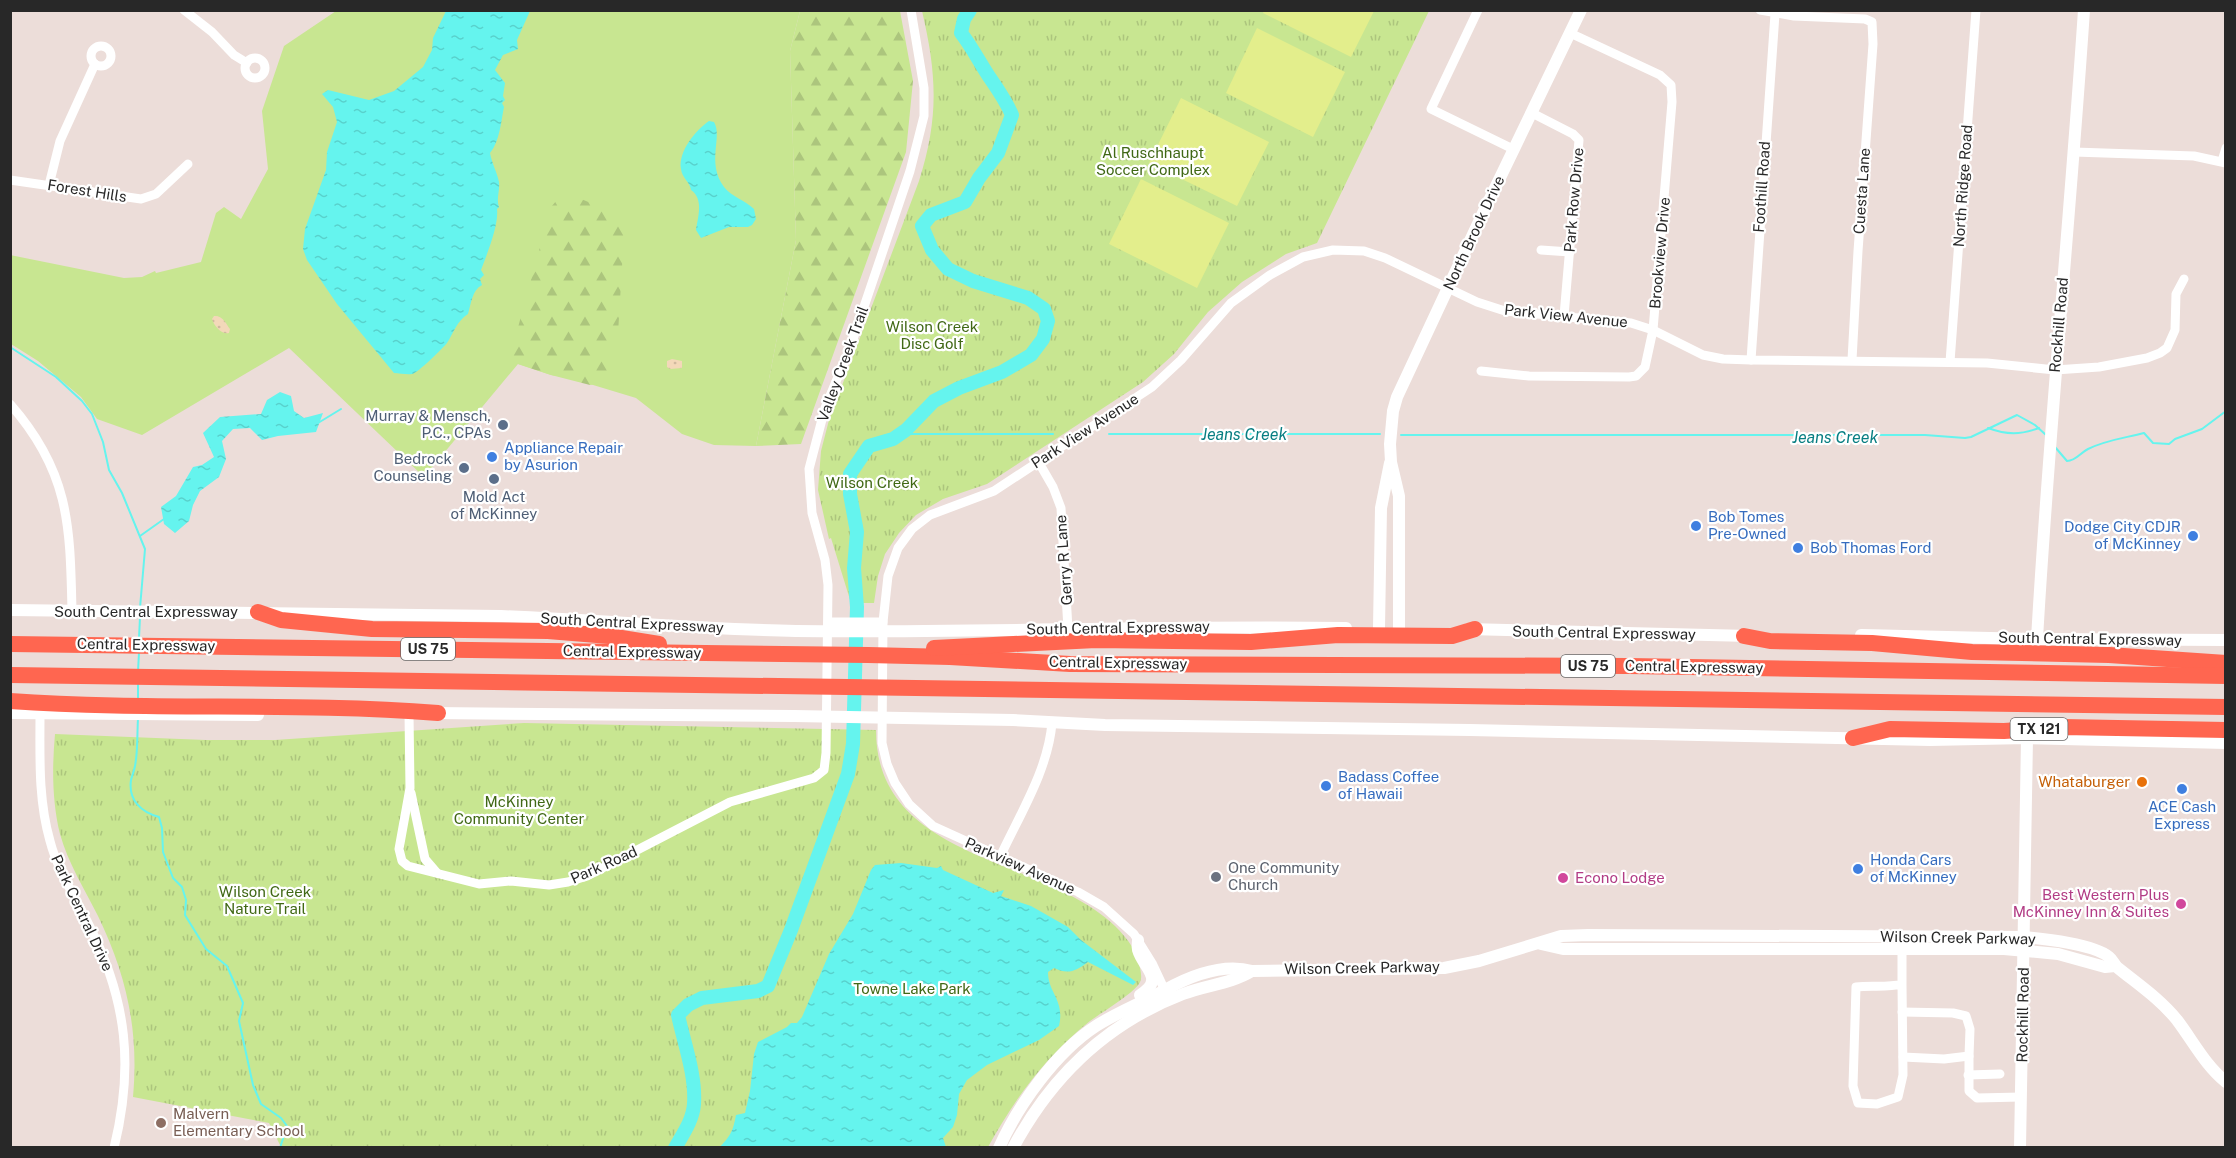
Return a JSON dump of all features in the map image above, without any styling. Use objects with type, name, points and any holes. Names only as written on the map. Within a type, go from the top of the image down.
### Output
[{"type":"highway","points":[[258,612],[280,620],[372,629],[548,631],[609,636],[695,652]]},
{"type":"highway","points":[[951,645],[1096,640],[1251,642],[1338,635],[1452,636],[1475,629]]},
{"type":"highway","points":[[1744,636],[1770,641],[1872,643],[1972,652],[2109,655],[2226,663]]},
{"type":"highway","name":"Central Expressway","points":[[10,644],[868,655],[951,645],[1070,664],[1629,666],[2226,676]]},
{"type":"highway","name":"Central Expressway","points":[[10,675],[2226,708]]},
{"type":"highway","points":[[10,701],[117,710],[364,707],[438,713]]},
{"type":"highway","name":"TX 121","points":[[1853,738],[1890,729],[2004,731],[2064,727],[2226,730]]},
{"type":"main road","name":"North Brook Drive","points":[[1379,628],[1383,493],[1390,462],[1391,427],[1397,397],[1581,10]]},
{"type":"main road","name":"Rockhill Road","points":[[2037,639],[2055,370],[2084,10]]},
{"type":"main road","name":"North Brook Drive","points":[[1390,462],[1399,496],[1399,628]]},
{"type":"main road","points":[[1381,544],[1400,544]]},
{"type":"main road","name":"South Central Expressway","points":[[10,610],[512,616],[697,628],[797,631],[951,645],[1068,629],[1253,626],[1744,636],[1914,635],[2037,639],[2226,640]]},
{"type":"main road","points":[[10,713],[40,714],[117,710]]},
{"type":"main road","name":"TX 121","points":[[152,710],[794,716],[1853,738]]},
{"type":"main road","points":[[1853,738],[1930,740],[2027,738],[2226,743]]},
{"type":"main road","name":"Rockhill Road","points":[[2020,1148],[2027,738]]},
{"type":"main road","name":"Wilson Creek Parkway","points":[[1013,1148],[1045,1096],[1082,1055],[1119,1026],[1167,995],[1176,983],[1206,973],[1237,967],[1252,971],[1444,968],[1479,961],[1562,936],[1588,935],[2024,937],[2086,947],[2109,957],[2115,966],[2105,967],[2058,954],[2024,950],[1563,950],[1541,944]]},
{"type":"main road","points":[[1078,1040],[1091,1027],[1151,987],[1150,972],[1138,951],[1138,940]]},
{"type":"main road","points":[[2115,966],[2162,1002],[2195,1048],[2217,1075],[2226,1082]]},
{"type":"main road","name":"Wilson Creek Parkway","points":[[999,1148],[1027,1098],[1078,1040],[1113,1016],[1167,995]]},
{"type":"street","points":[[184,10],[212,32],[234,55],[247,63]]},
{"type":"street","name":"Valley Creek Trail","points":[[826,725],[827,574],[812,513],[809,469],[825,408],[874,279],[914,162],[922,125],[924,88],[911,10]]},
{"type":"street","points":[[1478,10],[1431,109],[1514,150]]},
{"type":"street","points":[[1760,10],[1775,14]]},
{"type":"street","name":"North Ridge Road","points":[[1950,362],[1976,10]]},
{"type":"street","name":"Cuesta Lane","points":[[1775,14],[1865,19],[1872,22],[1874,44],[1858,240],[1852,360]]},
{"type":"street","name":"Foothill Road","points":[[1751,360],[1775,14]]},
{"type":"street","name":"Brookview Drive","points":[[1481,371],[1529,376],[1636,376],[1645,367],[1653,330],[1672,102],[1671,85],[1660,75],[1570,33]]},
{"type":"street","points":[[49,185],[60,141],[95,64]]},
{"type":"street","name":"Park Row Drive","points":[[1532,113],[1573,134],[1579,140],[1564,316]]},
{"type":"street","points":[[2074,152],[2172,155],[2224,162],[2226,148]]},
{"type":"street","name":"Forest Hills","points":[[10,180],[141,199],[156,194],[188,164]]},
{"type":"street","name":"Park View Avenue","points":[[882,731],[885,589],[892,561],[898,548],[912,529],[938,511],[994,491],[1152,387],[1181,360],[1231,303],[1270,275],[1303,257],[1333,250],[1364,251],[1385,258],[1486,306],[1505,310],[1621,321],[1653,330],[1702,355],[1723,359],[2000,363],[2055,370],[2099,367],[2147,358],[2164,350],[2170,344],[2174,334],[2176,294],[2184,279]]},
{"type":"street","points":[[1540,250],[1570,252]]},
{"type":"street","points":[[10,404],[39,442],[62,491],[71,545],[72,611]]},
{"type":"street","name":"Gerry R Lane","points":[[1038,461],[1053,487],[1062,514],[1068,629]]},
{"type":"street","points":[[828,622],[883,622]]},
{"type":"street","name":"Park Central Drive","points":[[40,714],[41,796],[50,841],[58,864],[102,952],[122,1016],[125,1055],[124,1082],[114,1148]]},
{"type":"street","name":"Park Road","points":[[409,714],[410,788],[400,835],[399,849],[402,861],[408,866],[479,884],[511,881],[549,885],[587,876],[730,802],[820,775],[826,764],[826,725]]},
{"type":"street","points":[[1000,857],[1041,770],[1053,723]]},
{"type":"street","name":"Parkview Avenue","points":[[882,731],[884,754],[890,774],[902,795],[917,813],[942,831],[1093,900],[1121,921],[1138,940],[1167,995]]},
{"type":"street","points":[[410,788],[425,859],[437,873]]},
{"type":"street","points":[[1902,949],[1903,1075],[1898,1097],[1877,1104],[1858,1103],[1854,1086],[1856,987],[1902,984]]},
{"type":"street","points":[[1902,1012],[1953,1013],[1966,1016],[1970,1029],[1969,1091],[1977,1098],[2021,1097]]},
{"type":"street","points":[[1903,1057],[1944,1059],[1969,1056]]},
{"type":"street","points":[[1968,1075],[2000,1074]]},
{"type":"green space","points":[[1264,10],[1374,11],[1351,57],[1263,13]]},
{"type":"green space","points":[[336,11],[800,11],[790,51],[796,240],[756,446],[714,445],[682,434],[636,398],[518,364],[424,477],[289,348],[142,435],[97,419],[81,397],[38,361],[11,344],[10,255],[124,278],[142,277],[155,271],[156,273],[201,262],[216,213],[224,207],[241,219],[268,169],[262,111],[284,46]]},
{"type":"green space","points":[[800,11],[900,11],[913,81],[906,152],[801,444],[756,446],[796,240],[790,51]]},
{"type":"green space","name":"Al Ruschhaupt Soccer Complex","points":[[922,11],[1429,11],[1317,243],[1286,254],[1242,282],[1208,312],[1174,354],[1143,382],[987,484],[943,499],[916,515],[899,533],[885,554],[878,576],[874,603],[851,603],[831,538],[829,539],[818,490],[821,451],[829,420],[919,181],[930,137],[934,96],[933,76]]},
{"type":"green space","points":[[1257,28],[1345,72],[1313,137],[1226,93]]},
{"type":"green space","points":[[1181,98],[1269,142],[1237,206],[1149,163]]},
{"type":"green space","points":[[1141,179],[1229,223],[1197,288],[1109,244]]},
{"type":"green space","points":[[564,192],[625,217],[618,333],[605,382],[590,385],[518,364],[511,353],[551,207]]},
{"type":"green space","points":[[524,723],[876,730],[883,773],[903,806],[932,831],[968,851],[1047,884],[1084,903],[1115,926],[1137,956],[1141,974],[1140,982],[1125,997],[1074,1034],[1046,1063],[1009,1112],[988,1147],[281,1147],[269,1123],[133,1097],[132,1027],[129,1004],[117,960],[98,916],[72,866],[60,834],[53,784],[55,734],[206,740],[275,740]]},
{"type":"sand","points":[[214,316],[224,320],[230,329],[229,333],[224,333],[216,327],[212,319]]},
{"type":"sand","points":[[672,359],[682,361],[682,368],[667,367],[667,361]]},
{"type":"water","points":[[446,11],[530,11],[517,40],[518,49],[503,55],[495,70],[505,83],[500,131],[490,153],[499,182],[499,207],[481,270],[484,275],[480,279],[482,285],[474,294],[468,314],[458,323],[441,350],[415,373],[394,373],[337,304],[307,260],[303,249],[305,229],[326,170],[327,152],[337,122],[333,107],[322,94],[328,90],[369,100],[394,91],[423,67],[432,50],[433,38]]},
{"type":"water","points":[[709,121],[714,122],[716,128],[715,159],[719,178],[727,190],[754,209],[756,219],[748,227],[729,227],[701,238],[696,230],[698,198],[683,175],[681,162],[689,142]]},
{"type":"water","points":[[280,392],[291,396],[294,411],[304,418],[323,413],[316,432],[262,440],[250,428],[233,429],[222,441],[226,459],[219,477],[200,491],[189,521],[175,533],[164,524],[161,507],[176,496],[193,467],[202,465],[214,457],[203,433],[220,417],[261,414],[267,400]]},
{"type":"water","points":[[901,863],[937,868],[941,866],[943,870],[993,893],[1004,890],[1001,896],[1031,906],[1068,927],[1081,940],[1136,982],[1133,985],[1088,962],[1072,971],[1054,968],[1048,972],[1060,1010],[1059,1026],[1039,1040],[987,1065],[967,1080],[959,1094],[953,1127],[943,1138],[946,1147],[720,1147],[731,1132],[736,1115],[745,1113],[758,1042],[791,1023],[797,1023],[802,1017],[829,954],[853,914],[871,870],[875,865]]},
{"type":"waterway","name":"Wilson Creek","points":[[675,1148],[690,1121],[694,1104],[691,1070],[678,1015],[688,1005],[702,998],[758,991],[768,986],[848,774],[853,744],[857,607],[854,568],[857,532],[850,494],[850,474],[869,446],[893,439],[906,430],[934,401],[959,388],[1002,372],[1031,355],[1043,339],[1048,321],[1044,309],[1028,298],[973,281],[948,269],[932,250],[922,226],[931,215],[965,202],[998,153],[1012,115],[961,33],[964,19],[970,10]]},
{"type":"waterway","points":[[10,347],[56,377],[82,401],[92,414],[103,442],[109,470],[122,493],[145,549],[140,608]]},
{"type":"waterway","points":[[318,423],[341,409]]},
{"type":"waterway","name":"Jeans Creek","points":[[2055,447],[2067,461],[2073,460],[2088,449],[2102,443],[2144,433],[2153,443],[2169,444],[2175,439],[2202,429],[2226,411]]},
{"type":"waterway","name":"Jeans Creek","points":[[1401,435],[1925,435],[1965,438],[2017,415],[2035,425],[2046,435]]},
{"type":"waterway","points":[[1988,428],[2014,433],[2039,428]]},
{"type":"waterway","name":"Jeans Creek","points":[[899,434],[1053,434]]},
{"type":"waterway","name":"Jeans Creek","points":[[1109,434],[1380,434]]},
{"type":"waterway","points":[[140,536],[164,519]]},
{"type":"waterway","points":[[139,638],[140,617]]},
{"type":"waterway","points":[[138,671],[139,653]]},
{"type":"waterway","points":[[138,683],[138,698]]},
{"type":"waterway","points":[[138,719],[136,760],[131,780],[132,794],[141,808],[159,817],[163,852],[173,878],[182,887],[186,900],[185,915],[206,949],[227,966],[243,1003],[239,1021],[253,1085],[261,1104],[281,1118],[287,1126],[280,1148]]},
{"type":"place","name":"Murray & Mensch, P.C., CPAs","points":[[503,425]]},
{"type":"place","name":"Appliance Repair by Asurion","points":[[492,457]]},
{"type":"place","name":"Bedrock Counseling","points":[[464,468]]},
{"type":"place","name":"Mold Act of McKinney","points":[[494,479]]},
{"type":"place","name":"Bob Tomes Pre-Owned","points":[[1696,526]]},
{"type":"place","name":"Dodge City CDJR of McKinney","points":[[2193,536]]},
{"type":"place","name":"Bob Thomas Ford","points":[[1798,548]]},
{"type":"place","name":"Whataburger","points":[[2142,782]]},
{"type":"place","name":"Badass Coffee of Hawaii","points":[[1326,786]]},
{"type":"place","name":"ACE Cash Express","points":[[2182,789]]},
{"type":"place","name":"Honda Cars of McKinney","points":[[1858,869]]},
{"type":"place","name":"One Community Church","points":[[1216,877]]},
{"type":"place","name":"Econo Lodge","points":[[1563,878]]},
{"type":"place","name":"Best Western Plus McKinney Inn & Suites","points":[[2181,904]]},
{"type":"place","name":"Malvern Elementary School","points":[[161,1123]]},
{"type":"park label","name":"Wilson Creek Disc Golf","points":[[932,336]]},
{"type":"park label","name":"McKinney Community Center","points":[[519,810]]},
{"type":"park label","name":"Wilson Creek Nature Trail","points":[[265,900]]},
{"type":"park label","name":"Towne Lake Park","points":[[912,989]]}]
